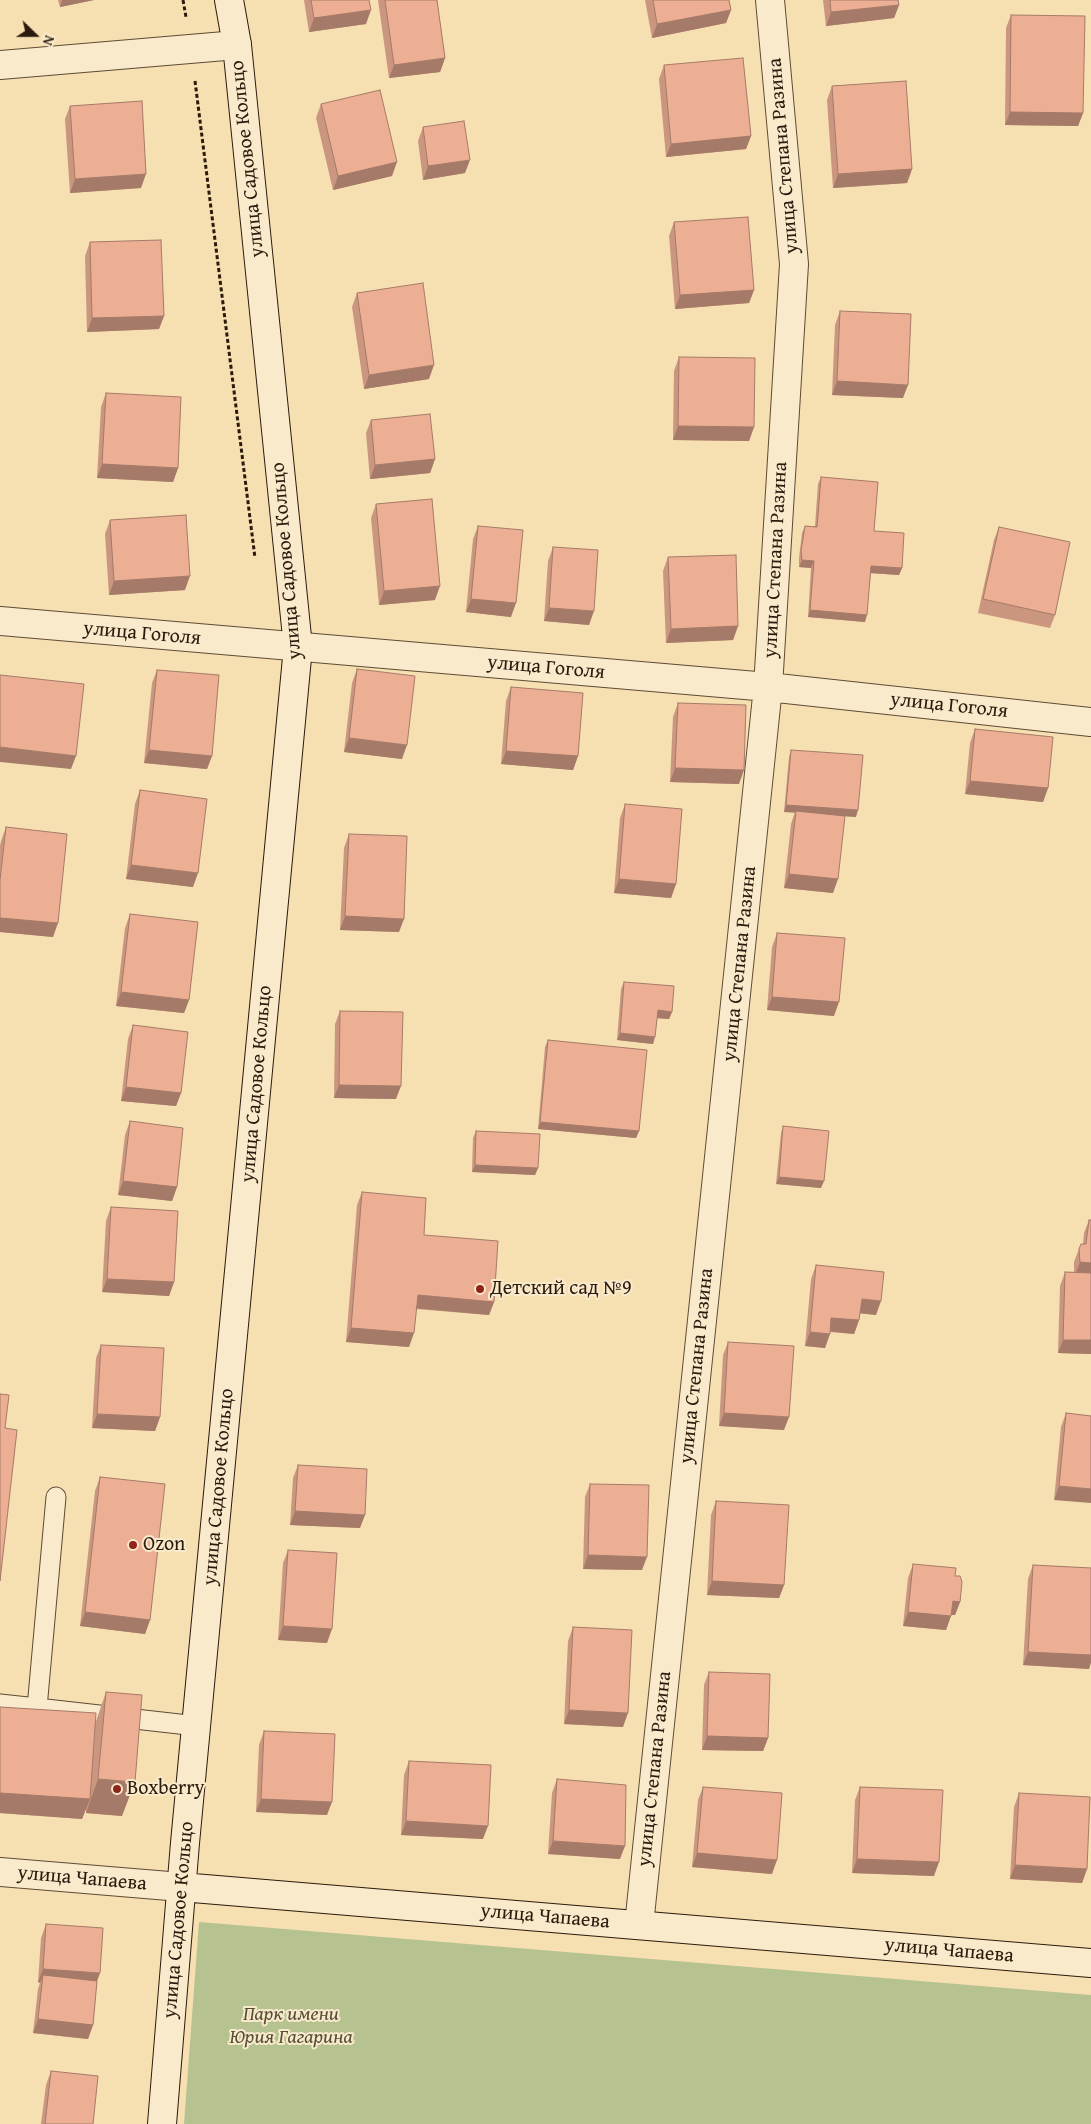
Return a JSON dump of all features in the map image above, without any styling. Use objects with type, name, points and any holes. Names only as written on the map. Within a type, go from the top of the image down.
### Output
[{"type":"street","name":"улица Садовое Кольцо","points":[[162,2124],[181,1887],[298,647],[237,45],[229,0]]},
{"type":"street","name":"улица Степана Разина","points":[[639,1925],[768,687],[794,264],[770,0]]},
{"type":"street","name":"улица Садовое Кольцо","points":[[0,65],[237,45]]},
{"type":"street","name":"улица Гоголя","points":[[0,621],[768,687],[1091,722]]},
{"type":"street","name":"улица Чапаева","points":[[0,1872],[1091,1963]]},
{"type":"lane","points":[[37,1708],[56,1496]]},
{"type":"lane","points":[[0,1704],[197,1726]]},
{"type":"path","points":[[183,0],[191,49],[256,566]]},
{"type":"green space","name":"Парк имени Юрия Гагарина","points":[[199,1922],[1091,1995],[1091,2124],[184,2124]]},
{"type":"building","points":[[311,0],[369,0],[371,10],[314,18]]},
{"type":"building","points":[[385,0],[437,0],[445,58],[394,65]]},
{"type":"building","points":[[653,0],[729,0],[731,10],[657,24]]},
{"type":"building","points":[[830,0],[898,0],[899,5],[831,12]]},
{"type":"building","points":[[1011,15],[1085,16],[1083,113],[1010,112]]},
{"type":"building","points":[[743,58],[751,136],[671,144],[664,65]]},
{"type":"building","points":[[906,81],[912,169],[838,174],[832,86]]},
{"type":"building","points":[[380,90],[397,162],[338,176],[321,104]]},
{"type":"building","points":[[142,101],[146,174],[75,179],[70,106]]},
{"type":"building","points":[[464,121],[470,160],[428,166],[423,127]]},
{"type":"building","points":[[748,217],[754,290],[680,295],[674,222]]},
{"type":"building","points":[[161,240],[164,316],[92,318],[90,242]]},
{"type":"building","points":[[423,283],[434,365],[369,375],[357,293]]},
{"type":"building","points":[[840,311],[911,314],[908,385],[837,381]]},
{"type":"building","points":[[679,357],[755,358],[754,427],[678,426]]},
{"type":"building","points":[[106,393],[181,397],[178,468],[102,464]]},
{"type":"building","points":[[430,414],[435,459],[375,465],[371,420]]},
{"type":"building","points":[[821,477],[878,482],[874,531],[904,533],[902,568],[871,566],[867,615],[810,610],[814,561],[802,560],[801,551],[805,526],[817,527]]},
{"type":"building","points":[[432,499],[440,586],[384,591],[376,504]]},
{"type":"building","points":[[186,515],[190,576],[114,581],[110,520]]},
{"type":"building","points":[[478,526],[523,530],[516,603],[471,599]]},
{"type":"building","points":[[999,527],[1070,542],[1055,615],[983,599]]},
{"type":"building","points":[[553,547],[598,550],[594,611],[549,608]]},
{"type":"building","points":[[736,555],[738,626],[671,629],[668,557]]},
{"type":"building","points":[[357,669],[415,676],[407,745],[349,738]]},
{"type":"building","points":[[157,670],[219,675],[212,756],[149,750]]},
{"type":"building","points":[[0,675],[84,684],[76,756],[0,747]]},
{"type":"building","points":[[511,687],[583,693],[578,756],[506,751]]},
{"type":"building","points":[[678,703],[746,705],[744,770],[675,768]]},
{"type":"building","points":[[975,729],[1053,737],[1048,788],[970,781]]},
{"type":"building","points":[[791,750],[863,755],[858,810],[786,805]]},
{"type":"building","points":[[140,790],[207,799],[198,873],[131,865]]},
{"type":"building","points":[[625,804],[682,809],[676,884],[619,879]]},
{"type":"building","points":[[796,811],[845,816],[838,879],[789,874]]},
{"type":"building","points":[[6,827],[67,834],[58,923],[0,918],[0,880]]},
{"type":"building","points":[[349,834],[407,836],[404,919],[345,916]]},
{"type":"building","points":[[130,914],[198,922],[189,1000],[121,992]]},
{"type":"building","points":[[777,933],[845,938],[839,1002],[772,997]]},
{"type":"building","points":[[624,982],[674,986],[672,1012],[658,1010],[655,1037],[620,1033]]},
{"type":"building","points":[[340,1011],[403,1012],[401,1086],[339,1085]]},
{"type":"building","points":[[133,1025],[188,1032],[181,1093],[126,1087]]},
{"type":"building","points":[[548,1040],[647,1050],[639,1131],[540,1122]]},
{"type":"building","points":[[130,1121],[183,1128],[177,1187],[123,1181]]},
{"type":"building","points":[[783,1126],[829,1131],[824,1181],[779,1177]]},
{"type":"building","points":[[476,1131],[540,1134],[538,1168],[475,1165]]},
{"type":"building","points":[[362,1192],[426,1198],[424,1235],[498,1241],[494,1302],[418,1295],[414,1333],[351,1328]]},
{"type":"building","points":[[111,1207],[178,1211],[174,1282],[107,1279]]},
{"type":"building","points":[[1089,1220],[1091,1220],[1091,1263],[1080,1262],[1079,1249],[1081,1244],[1086,1244]]},
{"type":"building","points":[[816,1265],[884,1272],[881,1301],[862,1299],[859,1320],[831,1318],[830,1334],[810,1332]]},
{"type":"building","points":[[1065,1272],[1091,1273],[1091,1340],[1063,1340]]},
{"type":"building","points":[[728,1342],[794,1346],[789,1417],[724,1413]]},
{"type":"building","points":[[101,1345],[164,1348],[160,1417],[97,1414]]},
{"type":"building","points":[[0,1394],[9,1395],[5,1428],[17,1430],[0,1581]]},
{"type":"building","points":[[1066,1413],[1091,1416],[1091,1489],[1059,1486]]},
{"type":"building","points":[[298,1465],[367,1469],[365,1515],[295,1511]]},
{"type":"building","points":[[100,1477],[165,1484],[150,1620],[85,1612]]},
{"type":"building","points":[[590,1484],[649,1485],[647,1557],[588,1555]]},
{"type":"building","points":[[716,1501],[789,1505],[784,1585],[712,1581]]},
{"type":"building","points":[[288,1550],[337,1553],[332,1629],[283,1626]]},
{"type":"building","points":[[913,1564],[956,1568],[955,1576],[960,1576],[962,1582],[960,1602],[953,1601],[951,1616],[908,1612]]},
{"type":"building","points":[[1033,1565],[1091,1568],[1091,1655],[1028,1652]]},
{"type":"building","points":[[573,1627],[632,1630],[628,1713],[569,1710]]},
{"type":"building","points":[[709,1672],[770,1674],[768,1738],[707,1736]]},
{"type":"building","points":[[106,1692],[142,1695],[135,1782],[98,1779]]},
{"type":"building","points":[[0,1707],[96,1713],[90,1799],[0,1793]]},
{"type":"building","points":[[264,1731],[335,1734],[332,1802],[261,1799]]},
{"type":"building","points":[[409,1761],[491,1765],[488,1826],[406,1821]]},
{"type":"building","points":[[557,1779],[626,1785],[625,1846],[553,1841]]},
{"type":"building","points":[[703,1787],[782,1793],[777,1860],[697,1853]]},
{"type":"building","points":[[860,1787],[943,1790],[939,1862],[857,1859]]},
{"type":"building","points":[[1019,1793],[1090,1797],[1087,1869],[1015,1865]]},
{"type":"building","points":[[46,1924],[103,1928],[100,1973],[43,1969]]},
{"type":"building","points":[[43,1975],[97,1981],[93,2025],[38,2019]]},
{"type":"building","points":[[51,2071],[98,2076],[93,2124],[45,2124]]},
{"type":"place","name":"Детский сад №9","points":[[480,1289]]},
{"type":"place","name":"Ozon","points":[[133,1545]]},
{"type":"place","name":"Boxberry","points":[[117,1789]]}]
